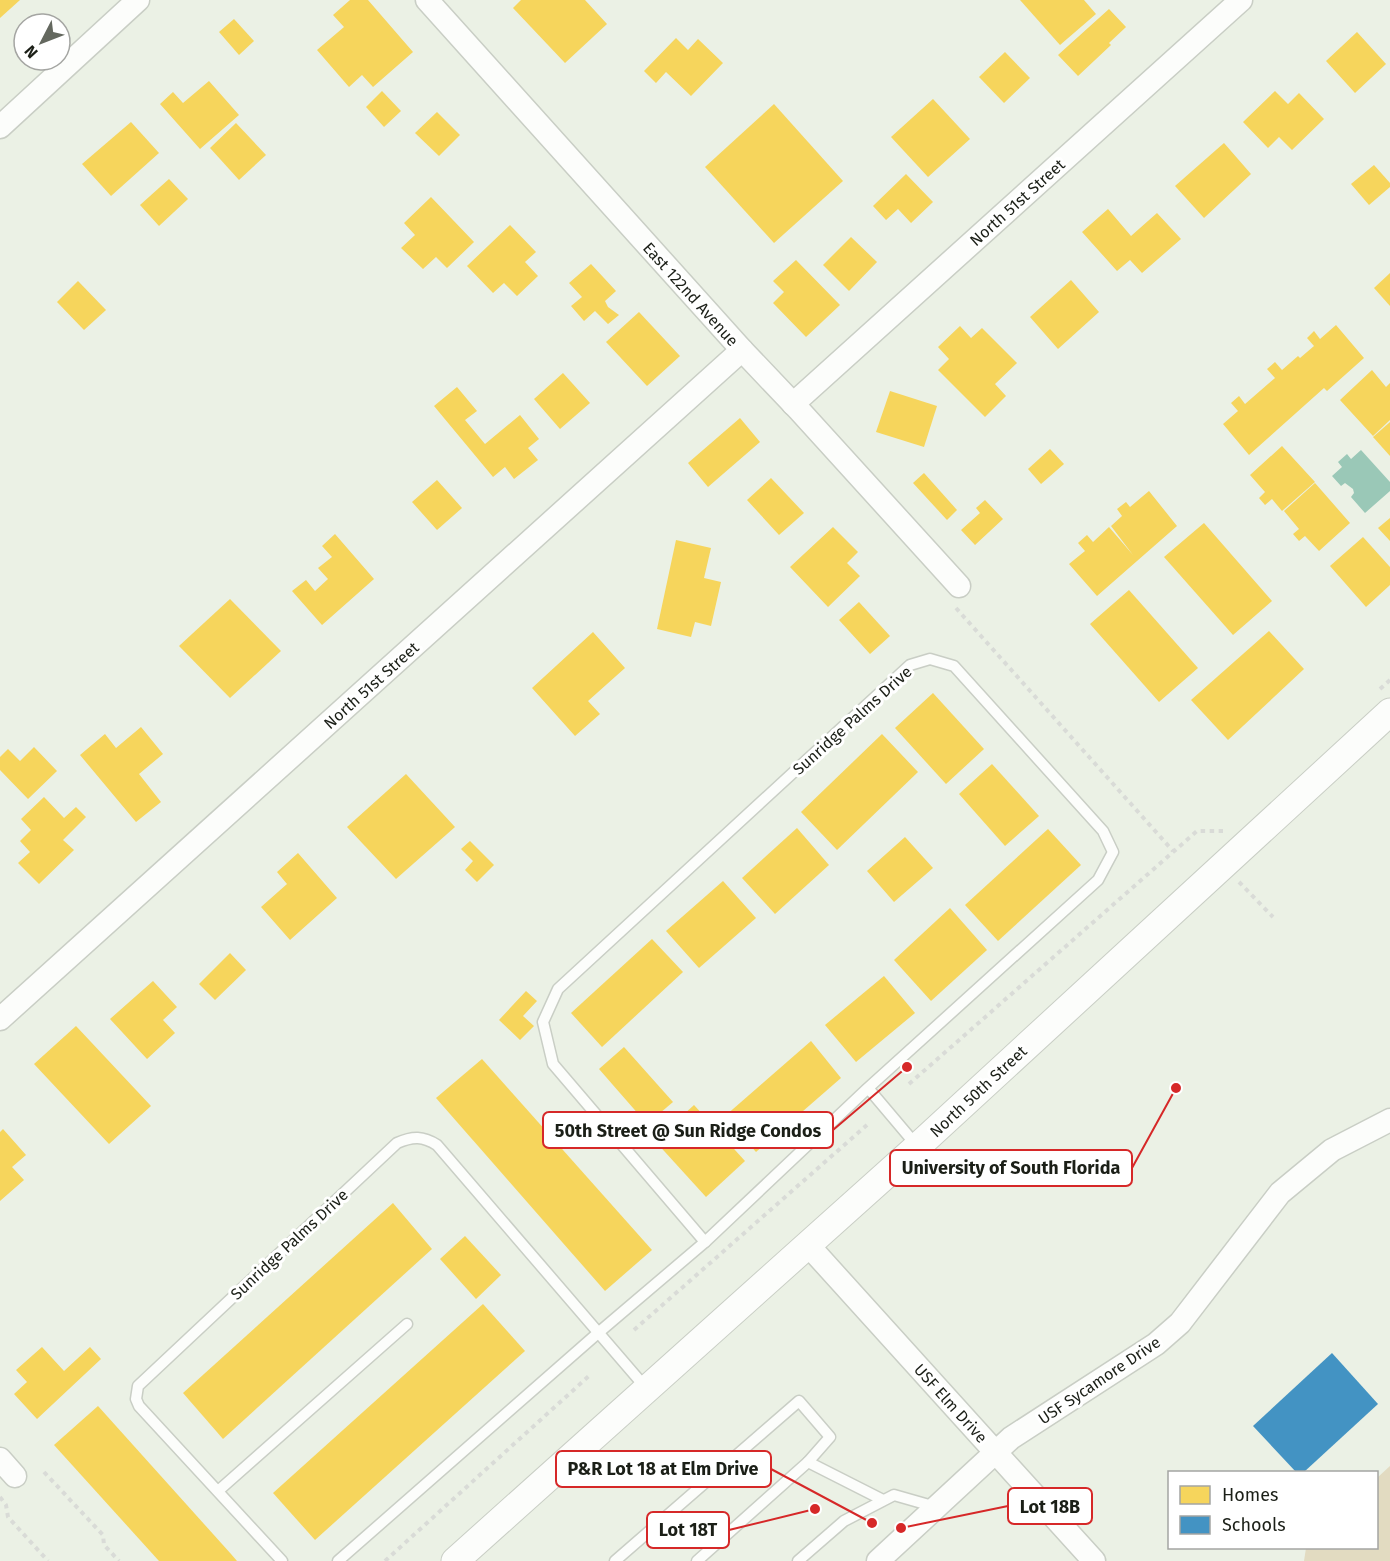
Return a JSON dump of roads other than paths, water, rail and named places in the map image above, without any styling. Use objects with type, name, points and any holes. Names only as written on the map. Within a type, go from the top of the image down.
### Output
[{"type":"street","points":[[0,127],[138,0]]},
{"type":"street","name":"East 122nd Avenue","points":[[427,0],[742,350],[959,586]]},
{"type":"street","name":"North 51st Street","points":[[793,404],[1241,0]]},
{"type":"street","name":"North 51st Street","points":[[0,1019],[742,350]]},
{"type":"street","name":"North 50th Street","points":[[455,1561],[917,1147],[1390,712]]},
{"type":"street","name":"USF Sycamore Drive","points":[[878,1561],[1011,1438],[1156,1344],[1180,1323],[1280,1193],[1332,1150],[1390,1120]]},
{"type":"street","name":"USF Elm Drive","points":[[808,1245],[1094,1561]]},
{"type":"street","points":[[0,1459],[15,1476]]},
{"type":"lane","name":"Sunridge Palms Drive","points":[[338,1561],[705,1242],[868,1088],[1098,880],[1113,852],[1103,831],[954,666],[930,659],[910,666],[558,989],[543,1022],[553,1065],[705,1242]]},
{"type":"lane","points":[[868,1088],[917,1147]]},
{"type":"lane","name":"Sunridge Palms Drive","points":[[282,1561],[139,1406],[136,1399],[138,1386],[397,1143],[410,1137],[426,1138],[437,1145],[598,1333]]},
{"type":"lane","points":[[218,1491],[407,1324]]},
{"type":"lane","points":[[598,1333],[646,1388]]},
{"type":"lane","points":[[615,1561],[799,1401],[830,1437],[808,1462],[697,1561]]},
{"type":"lane","points":[[808,1462],[883,1500]]},
{"type":"lane","points":[[798,1561],[844,1521],[894,1495],[937,1507]]},
{"type":"place","name":"50th Street @ Sun Ridge Condos","points":[[907,1067]]},
{"type":"place","name":"University of South Florida","points":[[1176,1088]]},
{"type":"place","name":"Lot 18T","points":[[815,1509]]},
{"type":"place","name":"P&R Lot 18 at Elm Drive","points":[[872,1523]]},
{"type":"place","name":"Lot 18B","points":[[901,1528]]}]
